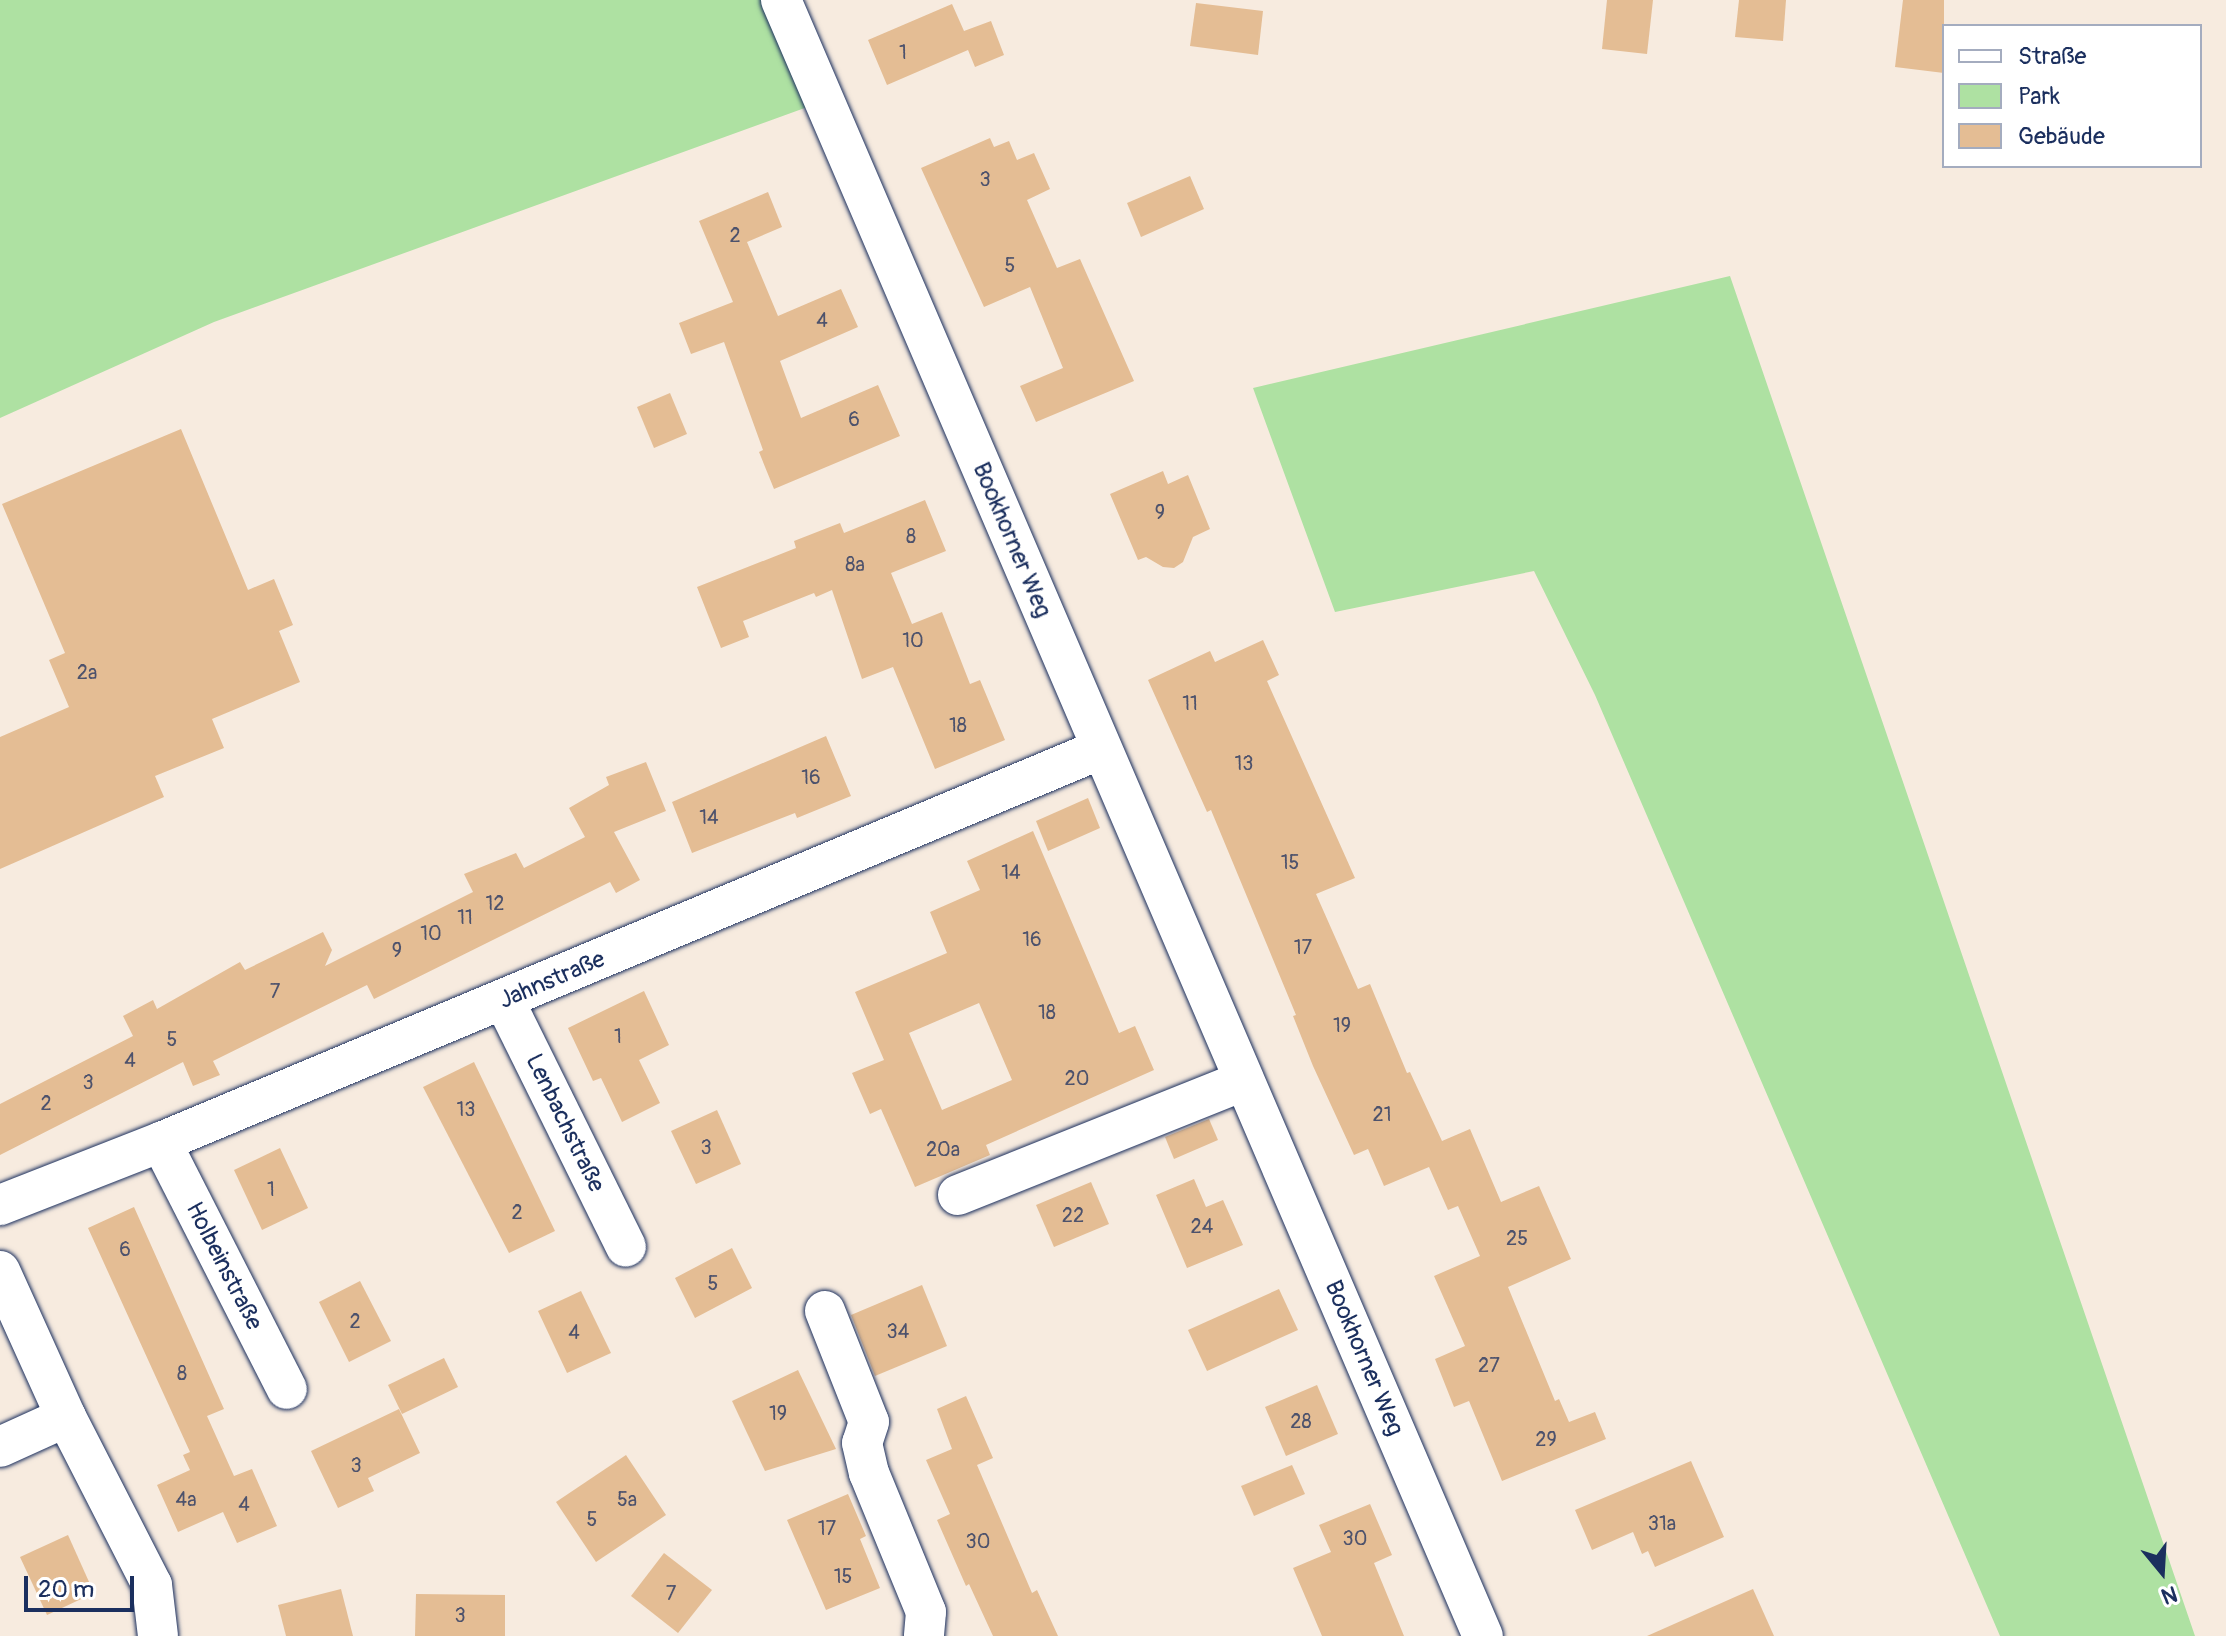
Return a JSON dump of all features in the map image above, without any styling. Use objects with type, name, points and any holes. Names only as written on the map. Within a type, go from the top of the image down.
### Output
[{"type":"street","name":"Bookhorner Weg","points":[[781,0],[1483,1636]]},
{"type":"street","name":"Jahnstraße","points":[[0,1205],[504,1000],[1101,749]]},
{"type":"street","name":"Lenbachstraße","points":[[504,1000],[626,1247]]},
{"type":"street","points":[[958,1195],[1243,1081]]},
{"type":"street","name":"Holbeinstraße","points":[[161,1142],[287,1389]]},
{"type":"street","points":[[0,1271],[66,1417],[152,1585],[158,1636]]},
{"type":"street","points":[[825,1311],[869,1422],[862,1443],[869,1473],[926,1612],[924,1636]]},
{"type":"street","points":[[0,1447],[66,1417]]},
{"type":"green space","points":[[0,0],[768,0],[813,105],[214,322],[0,418]]},
{"type":"green space","points":[[1730,276],[2195,1636],[2000,1636],[1595,695],[1534,571],[1335,612],[1253,388]]},
{"type":"building","points":[[1607,0],[1653,0],[1647,54],[1602,49]]},
{"type":"building","points":[[1739,0],[1786,0],[1783,41],[1735,37]]},
{"type":"building","points":[[1903,0],[1944,0],[1942,73],[1895,67]]},
{"type":"building","points":[[1196,3],[1263,11],[1258,55],[1190,46]]},
{"type":"building","points":[[952,4],[964,31],[991,21],[1004,55],[975,67],[968,50],[887,85],[868,40]]},
{"type":"building","points":[[990,138],[994,147],[1009,141],[1017,160],[1034,153],[1050,189],[1027,200],[1057,268],[1080,259],[1134,381],[1036,422],[1020,386],[1063,368],[1030,287],[984,307],[921,168]]},
{"type":"building","points":[[1190,176],[1204,209],[1141,237],[1127,203]]},
{"type":"building","points":[[768,192],[782,227],[747,242],[778,316],[841,289],[858,327],[780,361],[801,418],[878,385],[900,436],[774,489],[724,342],[691,354],[679,323],[733,302],[699,221]]},
{"type":"building","points":[[670,393],[687,434],[654,448],[637,407]]},
{"type":"building","points":[[181,429],[248,590],[274,579],[293,625],[279,631],[300,682],[212,719],[224,748],[155,776],[164,797],[0,869],[0,737],[69,707],[49,660],[65,653],[2,504]]},
{"type":"building","points":[[1163,471],[1168,484],[1188,475],[1210,529],[1193,537],[1183,562],[1174,568],[1163,567],[1146,557],[1138,560],[1110,494]]},
{"type":"building","points":[[925,500],[946,551],[891,573],[912,624],[942,612],[970,684],[980,680],[1005,740],[935,769],[893,667],[862,679],[832,590],[816,597],[814,593],[743,621],[749,637],[721,648],[697,587],[796,548],[794,541],[840,523],[844,533]]},
{"type":"building","points":[[1263,640],[1279,675],[1267,681],[1355,878],[1316,894],[1358,989],[1370,984],[1407,1073],[1410,1072],[1442,1141],[1470,1129],[1501,1202],[1539,1186],[1571,1259],[1508,1287],[1555,1401],[1559,1399],[1569,1422],[1595,1412],[1606,1439],[1502,1481],[1469,1401],[1454,1407],[1435,1359],[1465,1346],[1434,1276],[1480,1256],[1458,1206],[1448,1210],[1429,1167],[1384,1186],[1368,1149],[1354,1155],[1313,1066],[1293,1016],[1296,1015],[1211,810],[1207,812],[1148,680],[1210,651],[1215,662]]},
{"type":"building","points":[[826,736],[851,796],[797,818],[795,813],[692,853],[672,802]]},
{"type":"building","points":[[646,762],[666,811],[614,832],[640,880],[616,893],[610,882],[374,999],[367,985],[213,1061],[220,1075],[193,1086],[183,1062],[0,1155],[0,1104],[133,1036],[123,1016],[153,1000],[157,1009],[240,962],[245,970],[323,932],[332,950],[325,966],[473,892],[464,874],[516,853],[524,868],[585,837],[569,808],[609,785],[606,777]]},
{"type":"building","points":[[1088,798],[1100,828],[1048,851],[1036,821]]},
{"type":"building","points":[[1033,831],[1119,1033],[1135,1026],[1154,1070],[986,1145],[990,1155],[915,1187],[881,1109],[870,1114],[852,1073],[884,1060],[855,992],[947,953],[930,912],[980,890],[967,861]],"holes":[[[979,1003],[1012,1080],[942,1110],[909,1033]]]},
{"type":"building","points":[[644,991],[669,1045],[639,1060],[660,1103],[622,1122],[601,1078],[593,1081],[568,1028]]},
{"type":"building","points":[[474,1062],[555,1231],[509,1253],[423,1087]]},
{"type":"building","points":[[717,1110],[741,1164],[696,1184],[671,1131]]},
{"type":"building","points":[[1209,1119],[1218,1140],[1174,1159],[1165,1137]]},
{"type":"building","points":[[280,1148],[308,1208],[262,1230],[234,1170]]},
{"type":"building","points":[[1194,1179],[1206,1207],[1223,1200],[1243,1245],[1187,1268],[1156,1195]]},
{"type":"building","points":[[1091,1182],[1109,1224],[1054,1247],[1036,1205]]},
{"type":"building","points":[[134,1207],[224,1409],[207,1416],[234,1476],[252,1469],[277,1526],[237,1543],[223,1512],[178,1532],[157,1485],[190,1470],[183,1455],[190,1452],[88,1228]]},
{"type":"building","points":[[732,1248],[752,1288],[695,1318],[675,1278]]},
{"type":"building","points":[[360,1281],[391,1341],[349,1362],[319,1302]]},
{"type":"building","points":[[922,1285],[947,1346],[875,1376],[851,1315]]},
{"type":"building","points":[[1279,1289],[1298,1330],[1207,1371],[1188,1330]]},
{"type":"building","points":[[581,1291],[611,1353],[567,1373],[538,1311]]},
{"type":"building","points":[[444,1358],[458,1387],[402,1414],[388,1385]]},
{"type":"building","points":[[798,1370],[836,1449],[765,1471],[732,1401]]},
{"type":"building","points":[[1317,1385],[1338,1434],[1286,1456],[1265,1407]]},
{"type":"building","points":[[966,1396],[993,1458],[977,1465],[1032,1593],[1037,1590],[1058,1636],[993,1636],[969,1584],[966,1586],[937,1520],[950,1514],[926,1460],[952,1449],[937,1409]]},
{"type":"building","points":[[399,1409],[420,1453],[368,1478],[374,1491],[338,1508],[311,1451]]},
{"type":"building","points":[[626,1455],[666,1515],[596,1562],[556,1502]]},
{"type":"building","points":[[1691,1461],[1724,1537],[1655,1567],[1648,1551],[1642,1554],[1633,1532],[1592,1550],[1575,1510]]},
{"type":"building","points":[[1292,1465],[1305,1494],[1254,1516],[1241,1486]]},
{"type":"building","points":[[848,1494],[866,1536],[860,1539],[880,1588],[826,1610],[787,1520]]},
{"type":"building","points":[[1370,1504],[1392,1555],[1374,1563],[1404,1636],[1322,1636],[1293,1568],[1331,1552],[1319,1525]]},
{"type":"building","points":[[68,1535],[94,1593],[47,1615],[20,1557]]},
{"type":"building","points":[[664,1553],[712,1590],[678,1633],[631,1596]]},
{"type":"building","points":[[341,1589],[353,1636],[286,1636],[278,1605]]},
{"type":"building","points":[[1753,1589],[1774,1636],[1647,1636]]},
{"type":"building","points":[[416,1594],[505,1595],[505,1636],[415,1636]]}]
